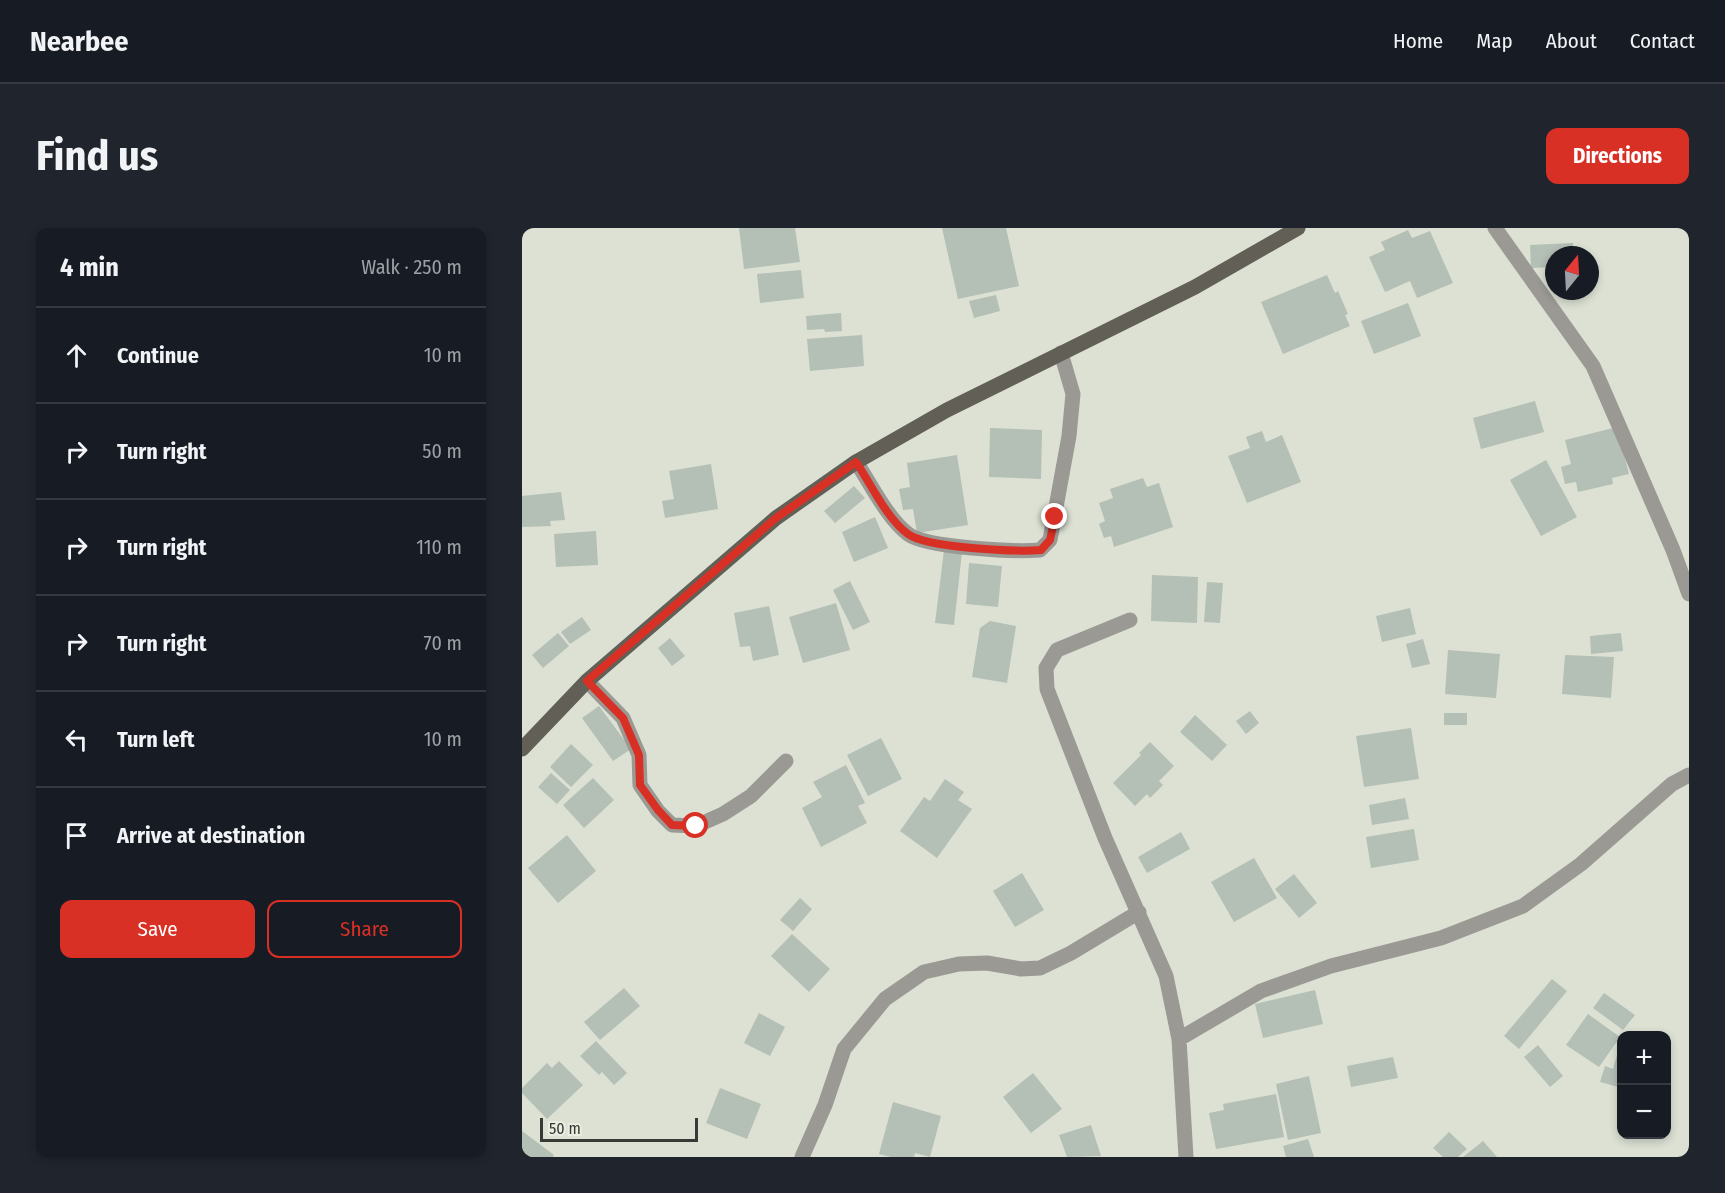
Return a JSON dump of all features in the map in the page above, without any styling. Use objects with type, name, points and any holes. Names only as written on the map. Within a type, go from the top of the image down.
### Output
[{"type":"main road","points":[[522,749],[587,681],[776,518],[856,462],[947,410],[1195,287],[1298,228]]},
{"type":"street","points":[[1495,228],[1593,366],[1673,550],[1689,594]]},
{"type":"street","points":[[856,462],[896,523],[910,535],[932,543],[1017,552],[1041,550],[1050,540],[1069,436],[1073,394],[1061,352]]},
{"type":"street","points":[[1130,620],[1057,650],[1046,668],[1047,689],[1105,838],[1166,976],[1179,1039],[1186,1157]]},
{"type":"street","points":[[587,681],[623,718],[639,755],[640,785],[672,825],[696,826],[723,814],[751,796],[786,761]]},
{"type":"street","points":[[1179,1039],[1262,991],[1331,966],[1441,938],[1523,906],[1581,864],[1672,784],[1689,775]]},
{"type":"street","points":[[802,1157],[825,1105],[844,1049],[885,999],[924,972],[959,964],[987,963],[1021,969],[1040,968],[1071,953],[1139,912]]},
{"type":"building","points":[[739,228],[795,228],[800,262],[744,269]]},
{"type":"building","points":[[942,228],[1006,228],[1019,286],[958,299]]},
{"type":"building","points":[[1408,230],[1412,238],[1430,231],[1453,283],[1417,298],[1410,281],[1385,292],[1369,257],[1385,250],[1381,242]]},
{"type":"building","points":[[1573,243],[1573,246],[1545,246],[1545,267],[1531,268],[1530,245]]},
{"type":"building","points":[[801,270],[804,298],[760,303],[757,274]]},
{"type":"building","points":[[1327,275],[1335,293],[1338,291],[1348,314],[1345,315],[1350,326],[1283,354],[1261,302]]},
{"type":"building","points":[[996,295],[1000,311],[974,318],[969,301]]},
{"type":"building","points":[[1408,303],[1421,336],[1374,354],[1361,321]]},
{"type":"building","points":[[841,313],[842,331],[807,330],[806,316]]},
{"type":"building","points":[[862,335],[864,366],[810,371],[807,339]]},
{"type":"building","points":[[1535,401],[1544,432],[1481,449],[1473,418]]},
{"type":"building","points":[[1617,427],[1629,474],[1612,478],[1613,484],[1578,492],[1576,482],[1565,484],[1561,467],[1571,464],[1565,440]]},
{"type":"building","points":[[990,428],[1042,430],[1041,479],[989,477]]},
{"type":"building","points":[[1262,431],[1266,442],[1282,435],[1301,482],[1247,503],[1228,456],[1250,448],[1246,437]]},
{"type":"building","points":[[957,455],[968,525],[917,533],[913,509],[903,510],[899,489],[910,487],[907,463]]},
{"type":"building","points":[[1546,460],[1577,517],[1541,536],[1510,480]]},
{"type":"building","points":[[711,464],[718,509],[665,518],[662,501],[674,499],[669,471]]},
{"type":"building","points":[[1143,478],[1147,487],[1159,483],[1173,527],[1114,547],[1111,536],[1104,538],[1099,524],[1105,521],[1099,503],[1113,498],[1110,489]]},
{"type":"building","points":[[854,486],[865,498],[835,523],[824,511]]},
{"type":"building","points":[[561,492],[565,520],[550,521],[551,526],[522,527],[522,496]]},
{"type":"building","points":[[875,517],[888,548],[854,562],[842,532]]},
{"type":"building","points":[[596,531],[598,565],[556,567],[554,534]]},
{"type":"building","points":[[944,550],[962,552],[954,625],[935,623]]},
{"type":"building","points":[[969,563],[1002,566],[998,607],[966,604]]},
{"type":"building","points":[[1152,575],[1198,577],[1197,623],[1151,621]]},
{"type":"building","points":[[850,581],[870,622],[853,630],[833,590]]},
{"type":"building","points":[[1207,582],[1223,583],[1220,623],[1204,622]]},
{"type":"building","points":[[836,603],[850,650],[803,663],[789,617]]},
{"type":"building","points":[[769,606],[779,655],[753,661],[750,646],[740,647],[734,613]]},
{"type":"building","points":[[1410,608],[1416,634],[1382,642],[1376,616]]},
{"type":"building","points":[[582,617],[591,630],[570,644],[561,632]]},
{"type":"building","points":[[990,621],[1016,626],[1007,683],[972,677],[980,628]]},
{"type":"building","points":[[558,633],[569,646],[543,668],[532,655]]},
{"type":"building","points":[[1621,633],[1623,651],[1591,654],[1590,636]]},
{"type":"building","points":[[670,638],[685,656],[672,666],[658,648]]},
{"type":"building","points":[[1423,639],[1430,664],[1412,668],[1406,644]]},
{"type":"building","points":[[1448,650],[1500,654],[1496,698],[1445,694]]},
{"type":"building","points":[[1565,655],[1614,657],[1611,698],[1562,694]]},
{"type":"building","points":[[599,706],[631,749],[613,761],[582,718]]},
{"type":"building","points":[[1250,711],[1259,723],[1246,734],[1236,721]]},
{"type":"building","points":[[1444,713],[1467,713],[1467,725],[1444,725]]},
{"type":"building","points":[[1195,715],[1227,745],[1212,761],[1180,732]]},
{"type":"building","points":[[1411,728],[1419,779],[1364,787],[1356,736]]},
{"type":"building","points":[[881,738],[902,779],[868,796],[847,755]]},
{"type":"building","points":[[1150,742],[1174,766],[1159,781],[1163,785],[1150,798],[1147,794],[1135,806],[1113,783],[1141,755],[1139,753]]},
{"type":"building","points":[[571,744],[593,765],[571,787],[550,767]]},
{"type":"building","points":[[846,765],[865,803],[858,806],[867,823],[821,847],[802,808],[822,797],[813,782]]},
{"type":"building","points":[[551,773],[570,790],[557,804],[538,787]]},
{"type":"building","points":[[593,778],[614,800],[584,828],[563,805]]},
{"type":"building","points":[[945,779],[964,792],[958,800],[972,809],[937,858],[900,831],[924,797],[930,801]]},
{"type":"building","points":[[1405,798],[1409,819],[1372,825],[1369,805]]},
{"type":"building","points":[[1414,829],[1419,860],[1371,868],[1366,837]]},
{"type":"building","points":[[1181,832],[1190,849],[1147,873],[1138,857]]},
{"type":"building","points":[[567,835],[596,871],[558,903],[528,868]]},
{"type":"building","points":[[1254,858],[1277,898],[1234,922],[1211,882]]},
{"type":"building","points":[[1022,873],[1044,910],[1015,927],[993,891]]},
{"type":"building","points":[[1294,874],[1317,903],[1299,918],[1275,889]]},
{"type":"building","points":[[800,898],[812,909],[793,931],[780,920]]},
{"type":"building","points":[[792,934],[830,969],[809,992],[771,956]]},
{"type":"building","points":[[1552,979],[1567,991],[1519,1049],[1504,1036]]},
{"type":"building","points":[[624,988],[640,1006],[600,1040],[584,1022]]},
{"type":"building","points":[[1315,990],[1323,1024],[1263,1038],[1255,1004]]},
{"type":"building","points":[[1604,993],[1635,1015],[1623,1030],[1593,1008]]},
{"type":"building","points":[[759,1013],[785,1027],[770,1056],[744,1043]]},
{"type":"building","points":[[1588,1014],[1617,1035],[1617,1041],[1599,1067],[1566,1045]]},
{"type":"building","points":[[596,1041],[627,1073],[614,1085],[602,1072],[599,1075],[580,1056]]},
{"type":"building","points":[[1538,1045],[1563,1076],[1550,1087],[1524,1057]]},
{"type":"building","points":[[1617,1055],[1617,1087],[1600,1082],[1605,1066],[1613,1069]]},
{"type":"building","points":[[1393,1057],[1398,1078],[1351,1087],[1347,1066]]},
{"type":"building","points":[[559,1061],[583,1085],[547,1119],[522,1093],[522,1088],[547,1063],[552,1068]]},
{"type":"building","points":[[1033,1073],[1062,1109],[1031,1133],[1003,1097]]},
{"type":"building","points":[[1309,1076],[1321,1133],[1288,1140],[1276,1084]]},
{"type":"building","points":[[720,1088],[761,1104],[747,1139],[706,1123]]},
{"type":"building","points":[[1276,1094],[1284,1137],[1216,1149],[1209,1113],[1224,1110],[1223,1104]]},
{"type":"building","points":[[893,1102],[941,1116],[930,1157],[915,1153],[914,1157],[891,1157],[879,1154]]},
{"type":"building","points":[[1091,1125],[1101,1156],[1067,1157],[1059,1135]]},
{"type":"building","points":[[522,1131],[554,1155],[553,1157],[522,1157]]},
{"type":"building","points":[[1449,1132],[1467,1149],[1458,1157],[1443,1157],[1433,1148]]},
{"type":"building","points":[[1308,1139],[1314,1157],[1286,1157],[1283,1146]]},
{"type":"building","points":[[1483,1141],[1497,1157],[1463,1157]]},
{"type":"route","points":[[696,826],[672,825],[658,810],[640,785],[639,755],[623,718],[587,681],[776,518],[856,462],[896,523],[910,535],[932,543],[1017,552],[1041,550],[1050,540],[1055,517]]}]
